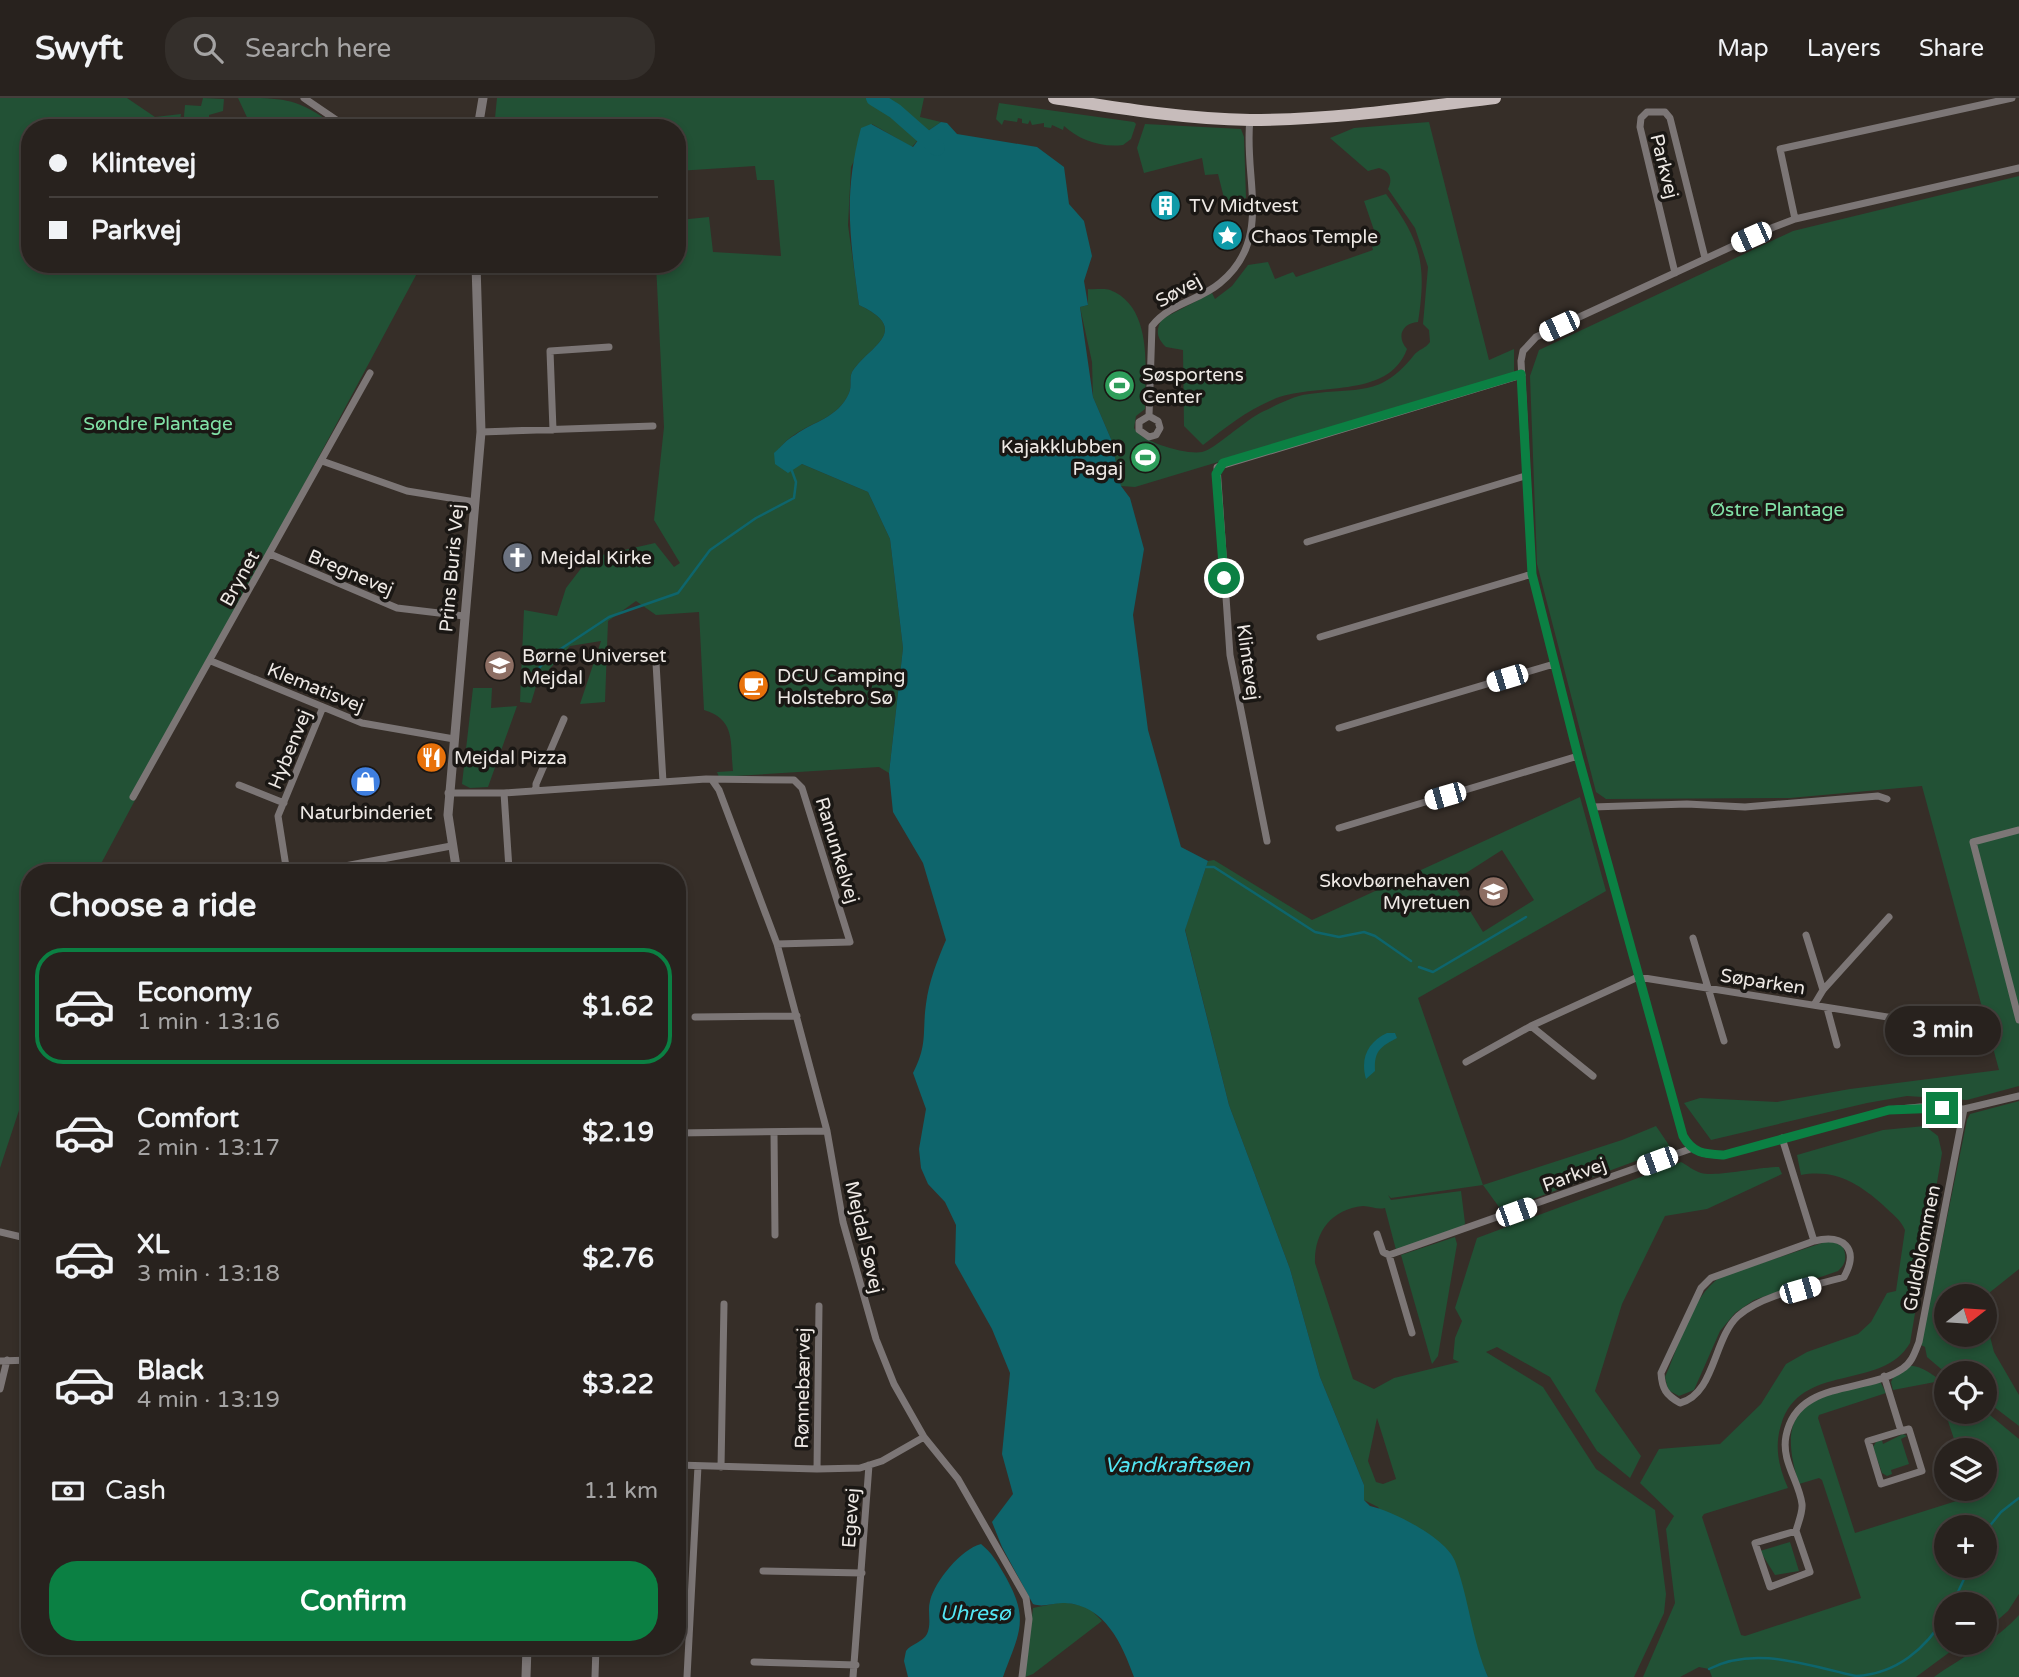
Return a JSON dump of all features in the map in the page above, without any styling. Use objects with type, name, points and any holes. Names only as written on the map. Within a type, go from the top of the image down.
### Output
[{"type":"main road","points":[[1054,98],[1120,109],[1250,120],[1387,111],[1495,98]]},
{"type":"street","points":[[304,98],[335,119]]},
{"type":"street","points":[[479,119],[483,98]]},
{"type":"street","points":[[1795,219],[1780,149],[2012,98]]},
{"type":"street","name":"Parkvej","points":[[1675,273],[1640,127],[1641,118],[1647,112],[1665,112],[1670,118],[1705,258]]},
{"type":"street","name":"Søvej","points":[[1149,416],[1152,326],[1170,309],[1224,281],[1234,271],[1251,238],[1255,216],[1250,120]]},
{"type":"street","points":[[1690,1149],[1683,1136],[1592,807],[1532,574],[1525,476],[1521,374],[1523,351],[1536,337],[1795,219],[2019,168]]},
{"type":"street","name":"Prins Buris Vej","points":[[455,864],[451,846],[449,793],[481,432],[477,273]]},
{"type":"street","points":[[553,430],[550,351],[609,346]]},
{"type":"street","name":"Brynet","points":[[133,797],[370,373]]},
{"type":"street","name":"Klintevej","points":[[1267,841],[1230,655],[1217,467],[1521,374]]},
{"type":"street","points":[[481,432],[653,426]]},
{"type":"street","points":[[321,460],[407,491],[475,502]]},
{"type":"street","points":[[1307,542],[1525,476]]},
{"type":"street","name":"Bregnevej","points":[[270,554],[397,608],[464,616]]},
{"type":"street","points":[[1320,637],[1532,574]]},
{"type":"street","name":"Klematisvej","points":[[211,661],[362,723],[454,739]]},
{"type":"street","points":[[656,663],[663,782]]},
{"type":"street","points":[[1339,728],[1555,664]]},
{"type":"street","name":"Hybenvej","points":[[286,864],[278,816],[323,707]]},
{"type":"street","points":[[536,790],[536,783],[564,719]]},
{"type":"street","points":[[1339,828],[1578,756]]},
{"type":"street","name":"Ranunkelvej","points":[[712,780],[777,777],[794,780],[802,788],[850,942],[777,944]]},
{"type":"street","points":[[449,793],[504,793],[712,780]]},
{"type":"street","name":"Mejdal Søvej","points":[[712,780],[719,789],[777,944],[827,1131],[842,1222],[876,1339],[894,1384],[924,1437],[958,1479],[1026,1598],[1029,1619],[1022,1677]]},
{"type":"street","name":"Hybenvej","points":[[239,785],[284,803]]},
{"type":"street","points":[[504,793],[509,864]]},
{"type":"street","points":[[1592,807],[1687,804],[1745,807],[1878,796],[1888,799]]},
{"type":"street","points":[[2019,830],[1973,842],[2019,1020]]},
{"type":"street","points":[[356,864],[451,846]]},
{"type":"street","name":"Søparken","points":[[1814,1005],[1823,990],[1889,917]]},
{"type":"street","name":"Søparken","points":[[1806,935],[1823,990]]},
{"type":"street","name":"Søparken","points":[[1693,938],[1724,1041]]},
{"type":"street","points":[[1465,1062],[1531,1026],[1639,977]]},
{"type":"street","name":"Søparken","points":[[1639,977],[1925,1023]]},
{"type":"street","name":"Søparken","points":[[1827,1008],[1837,1045]]},
{"type":"street","points":[[695,1017],[797,1016]]},
{"type":"street","points":[[1531,1026],[1593,1076]]},
{"type":"street","name":"Parkvej","points":[[1389,1255],[1690,1149],[1704,1154],[1724,1155],[1889,1110],[1920,1107],[1964,1109],[2019,1096]]},
{"type":"street","name":"Guldblommen","points":[[1796,1531],[1755,1543],[1770,1587],[1810,1573],[1796,1531],[1803,1506],[1788,1465],[1786,1437],[1796,1412],[1808,1401],[1828,1392],[1903,1369],[1913,1357],[1919,1342],[1964,1109]]},
{"type":"street","points":[[686,1133],[827,1131]]},
{"type":"street","points":[[774,1132],[775,1236]]},
{"type":"street","points":[[1782,1138],[1814,1241]]},
{"type":"street","points":[[0,1232],[21,1237]]},
{"type":"street","points":[[1377,1234],[1383,1252],[1389,1255],[1412,1333]]},
{"type":"street","points":[[1830,1237],[1849,1249],[1852,1263],[1844,1277],[1757,1303],[1739,1315],[1728,1326],[1699,1391],[1690,1401],[1680,1403],[1668,1397],[1662,1386],[1661,1373],[1701,1287],[1723,1272],[1814,1241],[1830,1237]]},
{"type":"street","points":[[722,1466],[724,1304]]},
{"type":"street","name":"Rønnebærvej","points":[[817,1469],[819,1306]]},
{"type":"street","points":[[0,1389],[4,1361]]},
{"type":"street","points":[[1884,1376],[1901,1431]]},
{"type":"street","points":[[1909,1429],[1922,1471],[1881,1484],[1868,1441],[1901,1431],[1909,1429]]},
{"type":"street","name":"Rønnebærvej","points":[[686,1465],[817,1469],[869,1465],[904,1451],[924,1437]]},
{"type":"street","name":"Egevej","points":[[853,1677],[869,1465]]},
{"type":"street","points":[[687,1677],[698,1466]]},
{"type":"street","name":"Egevej","points":[[763,1571],[862,1573]]},
{"type":"street","points":[[526,1677],[527,1655]]},
{"type":"street","points":[[595,1677],[596,1655]]},
{"type":"street","points":[[754,1662],[856,1665]]},
{"type":"green space","name":"Søndre Plantage","points":[[0,98],[127,98],[155,117],[181,114],[180,119],[21,119],[21,273],[417,273],[101,864],[21,864],[21,1104],[0,1168]]},
{"type":"green space","points":[[203,98],[224,99],[223,111],[209,115],[209,119],[184,119],[185,105],[201,106]]},
{"type":"green space","points":[[238,98],[268,98],[291,102],[324,119],[248,119]]},
{"type":"green space","points":[[497,98],[924,98],[920,117],[941,122],[922,135],[912,147],[872,124],[851,167],[848,225],[859,305],[875,314],[883,323],[885,331],[882,339],[852,372],[849,393],[839,408],[791,437],[775,453],[776,459],[795,467],[802,464],[868,492],[890,539],[903,648],[889,773],[879,767],[719,777],[717,772],[733,771],[731,742],[722,719],[704,710],[699,612],[656,615],[636,601],[608,621],[605,702],[580,704],[601,641],[570,646],[537,683],[531,703],[520,702],[524,610],[557,616],[566,588],[589,558],[655,543],[674,567],[680,563],[654,520],[664,427],[656,273],[686,273],[686,219],[709,217],[713,252],[781,256],[774,180],[757,180],[755,166],[686,170],[686,119],[495,119]]},
{"type":"green space","points":[[999,103],[1136,124],[1131,139],[1123,145],[1098,144],[1083,139],[1064,126],[1063,130],[1052,125],[1051,128],[1044,127],[1044,123],[1032,125],[1030,120],[1028,124],[1022,123],[1022,119],[1018,118],[1017,122],[1004,120],[1002,125],[996,119]]},
{"type":"green space","points":[[1429,122],[1489,360],[1514,349],[1514,373],[1135,487],[1121,486],[1111,439],[1093,397],[1092,362],[1080,307],[1088,305],[1088,289],[1110,290],[1124,298],[1134,311],[1144,342],[1146,377],[1145,409],[1136,416],[1134,428],[1145,438],[1165,446],[1202,452],[1257,415],[1292,398],[1355,390],[1379,384],[1402,369],[1430,342],[1429,330],[1423,324],[1428,267],[1415,228],[1388,189],[1388,173],[1379,168],[1368,171],[1330,138],[1354,128]]},
{"type":"green space","points":[[1145,124],[1241,129],[1244,137],[1246,198],[1225,202],[1218,174],[1205,175],[1202,158],[1144,173],[1137,148]]},
{"type":"green space","name":"Østre Plantage","points":[[2019,176],[2019,1086],[1967,1100],[1907,1096],[1867,1103],[1711,1140],[1684,1103],[1700,1098],[1777,1102],[1850,1089],[1999,1070],[1922,786],[1790,798],[1606,799],[1596,792],[1537,564],[1530,376],[1539,350],[1793,231]]},
{"type":"green space","points":[[1386,194],[1414,240],[1421,268],[1418,322],[1408,325],[1402,331],[1402,340],[1407,349],[1397,365],[1384,376],[1367,383],[1289,394],[1262,404],[1203,445],[1184,426],[1183,350],[1166,347],[1161,341],[1158,327],[1162,319],[1212,293],[1215,299],[1232,286],[1248,265],[1268,262],[1275,279],[1293,272],[1296,277],[1373,250],[1371,242],[1377,239],[1364,201]]},
{"type":"green space","points":[[473,688],[492,688],[491,708],[517,706],[488,787],[470,788],[462,784]]},
{"type":"green space","points":[[1580,797],[1606,891],[1418,998],[1483,1185],[1391,1198],[1388,1195],[1391,1200],[1461,1191],[1465,1223],[1463,1228],[1396,1250],[1385,1208],[1352,1208],[1333,1217],[1327,1224],[1318,1242],[1315,1263],[1353,1379],[1374,1389],[1394,1378],[1459,1362],[1453,1359],[1455,1338],[1462,1321],[1455,1308],[1477,1238],[1681,1162],[1698,1172],[1708,1174],[1779,1167],[1782,1174],[1707,1209],[1665,1216],[1622,1304],[1595,1391],[1641,1456],[1630,1478],[1597,1451],[1550,1377],[1497,1347],[1486,1352],[1543,1387],[1596,1469],[1655,1510],[1666,1594],[1664,1613],[1634,1677],[1488,1677],[1476,1650],[1378,1507],[1364,1500],[1364,1485],[1320,1377],[1290,1269],[1229,1105],[1185,929],[1208,861],[1214,860],[1312,920]],"holes":[[[1502,850],[1534,900],[1483,932],[1452,882]],[[1377,1418],[1396,1479],[1383,1484],[1376,1482],[1368,1461]]]},
{"type":"green space","points":[[2019,1101],[2019,1269],[1997,1287],[1997,1284],[1934,1284],[1934,1348],[1993,1348],[2019,1395],[2019,1426],[1997,1409],[1997,1361],[1934,1363],[1927,1357],[1925,1347],[1921,1345],[1970,1114]]},
{"type":"green space","points":[[1656,1126],[1671,1148],[1514,1206],[1499,1207],[1483,1185],[1622,1140]]},
{"type":"green space","points":[[1925,1126],[1938,1136],[1942,1153],[1910,1343],[1897,1358],[1881,1367],[1823,1384],[1805,1392],[1791,1405],[1781,1425],[1778,1441],[1780,1465],[1788,1488],[1704,1514],[1702,1517],[1741,1635],[1745,1636],[1861,1598],[1822,1480],[1819,1478],[1799,1484],[1792,1457],[1791,1436],[1795,1420],[1804,1408],[1835,1393],[1880,1381],[1886,1393],[1819,1415],[1818,1418],[1855,1533],[1956,1501],[1997,1501],[1997,1438],[1954,1438],[1949,1424],[1997,1424],[1997,1421],[2019,1439],[2019,1594],[2008,1611],[1997,1621],[1997,1592],[1934,1592],[1934,1655],[1946,1655],[1916,1677],[1712,1677],[1709,1669],[1699,1667],[1680,1677],[1643,1677],[1675,1603],[1666,1529],[1674,1516],[1640,1483],[1659,1449],[1720,1444],[1761,1404],[1786,1364],[1807,1352],[1858,1334],[1871,1322],[1887,1293],[1896,1291],[1905,1230],[1901,1223],[1874,1197],[1855,1184],[1825,1174],[1801,1175],[1797,1155],[1883,1130]]},
{"type":"green space","points":[[1455,1237],[1457,1244],[1438,1356],[1432,1364],[1401,1255]]},
{"type":"green space","points":[[1831,1240],[1843,1247],[1845,1254],[1843,1266],[1838,1271],[1754,1300],[1735,1313],[1720,1331],[1694,1390],[1679,1396],[1668,1390],[1665,1377],[1681,1337],[1693,1310],[1710,1286],[1720,1277]]},
{"type":"green space","points":[[1917,1367],[1932,1374],[1934,1382],[1893,1390],[1891,1382],[1903,1368]]},
{"type":"green space","points":[[1903,1434],[1907,1436],[1901,1439],[1909,1464],[1891,1470],[1892,1474],[1887,1476],[1882,1473],[1873,1447],[1876,1442],[1882,1440],[1883,1444]]},
{"type":"green space","points":[[1790,1542],[1799,1571],[1775,1575],[1760,1551]]},
{"type":"green space","points":[[1063,1602],[1088,1607],[1102,1621],[1033,1674],[1025,1677],[1033,1608]]},
{"type":"green space","points":[[2019,1615],[2019,1677],[1934,1677],[1967,1655],[1997,1655],[1997,1634]]},
{"type":"water","name":"Vandkraftsøen","points":[[941,122],[947,123],[957,134],[1037,147],[1064,167],[1069,204],[1084,221],[1092,256],[1084,281],[1088,305],[1080,307],[1093,397],[1111,439],[1121,486],[1130,498],[1144,549],[1133,615],[1148,730],[1181,847],[1208,861],[1185,930],[1229,1105],[1290,1269],[1320,1377],[1364,1485],[1364,1500],[1370,1506],[1392,1513],[1418,1527],[1450,1552],[1460,1575],[1478,1649],[1488,1677],[1134,1677],[1110,1628],[1091,1611],[1079,1605],[1065,1603],[1033,1604],[1002,1547],[992,1522],[1013,1494],[1002,1454],[1010,1373],[992,1329],[955,1263],[956,1225],[945,1202],[928,1184],[921,1168],[919,1149],[926,1109],[913,1073],[923,1046],[929,987],[946,940],[923,863],[893,812],[889,773],[903,648],[890,539],[868,492],[802,464],[788,473],[775,464],[774,453],[802,430],[839,408],[849,393],[852,372],[882,339],[885,331],[883,323],[875,314],[859,305],[853,259],[850,196],[861,128],[871,124],[913,147],[922,135]]},
{"type":"water","points":[[1387,1033],[1395,1033],[1397,1038],[1379,1050],[1375,1071],[1366,1079],[1364,1064],[1367,1052],[1375,1041]]},
{"type":"water","name":"Uhresø","points":[[981,1544],[1004,1574],[1020,1614],[1018,1636],[1003,1677],[908,1677],[904,1661],[906,1651],[927,1634],[930,1601],[937,1584],[957,1559]]},
{"type":"waterway","points":[[874,98],[895,111],[937,148]]},
{"type":"waterway","points":[[529,681],[547,658],[609,617],[678,593],[710,550],[756,518],[794,498],[796,482],[792,471]]},
{"type":"waterway","points":[[1206,867],[1214,867],[1315,932],[1339,937],[1364,932],[1375,936],[1411,961]]},
{"type":"waterway","points":[[1419,967],[1433,972],[1526,917]]},
{"type":"waterway","points":[[1997,1517],[2019,1498]]},
{"type":"waterway","points":[[1958,1592],[1964,1578]]},
{"type":"waterway","points":[[1709,1669],[1727,1662],[1763,1658],[1801,1663],[1856,1676],[1871,1674],[1908,1658],[1934,1632]]},
{"type":"place","name":"TV Midtvest","points":[[1166,205]]},
{"type":"place","name":"Chaos Temple","points":[[1228,236]]},
{"type":"place","name":"Søsportens Center","points":[[1119,385]]},
{"type":"place","name":"Kajakklubben Pagaj","points":[[1146,457]]},
{"type":"place","name":"Mejdal Kirke","points":[[517,557]]},
{"type":"place","name":"Børne Universet Mejdal","points":[[499,666]]},
{"type":"place","name":"DCU Camping Holstebro Sø","points":[[754,686]]},
{"type":"place","name":"Mejdal Pizza","points":[[431,757]]},
{"type":"place","name":"Naturbinderiet","points":[[366,781]]},
{"type":"place","name":"Skovbørnehaven Myretuen","points":[[1493,891]]},
{"type":"route","points":[[1224,578],[1217,467],[1521,374],[1532,574],[1585,782],[1683,1136],[1690,1149],[1704,1154],[1724,1155],[1889,1110],[1942,1108]]}]
